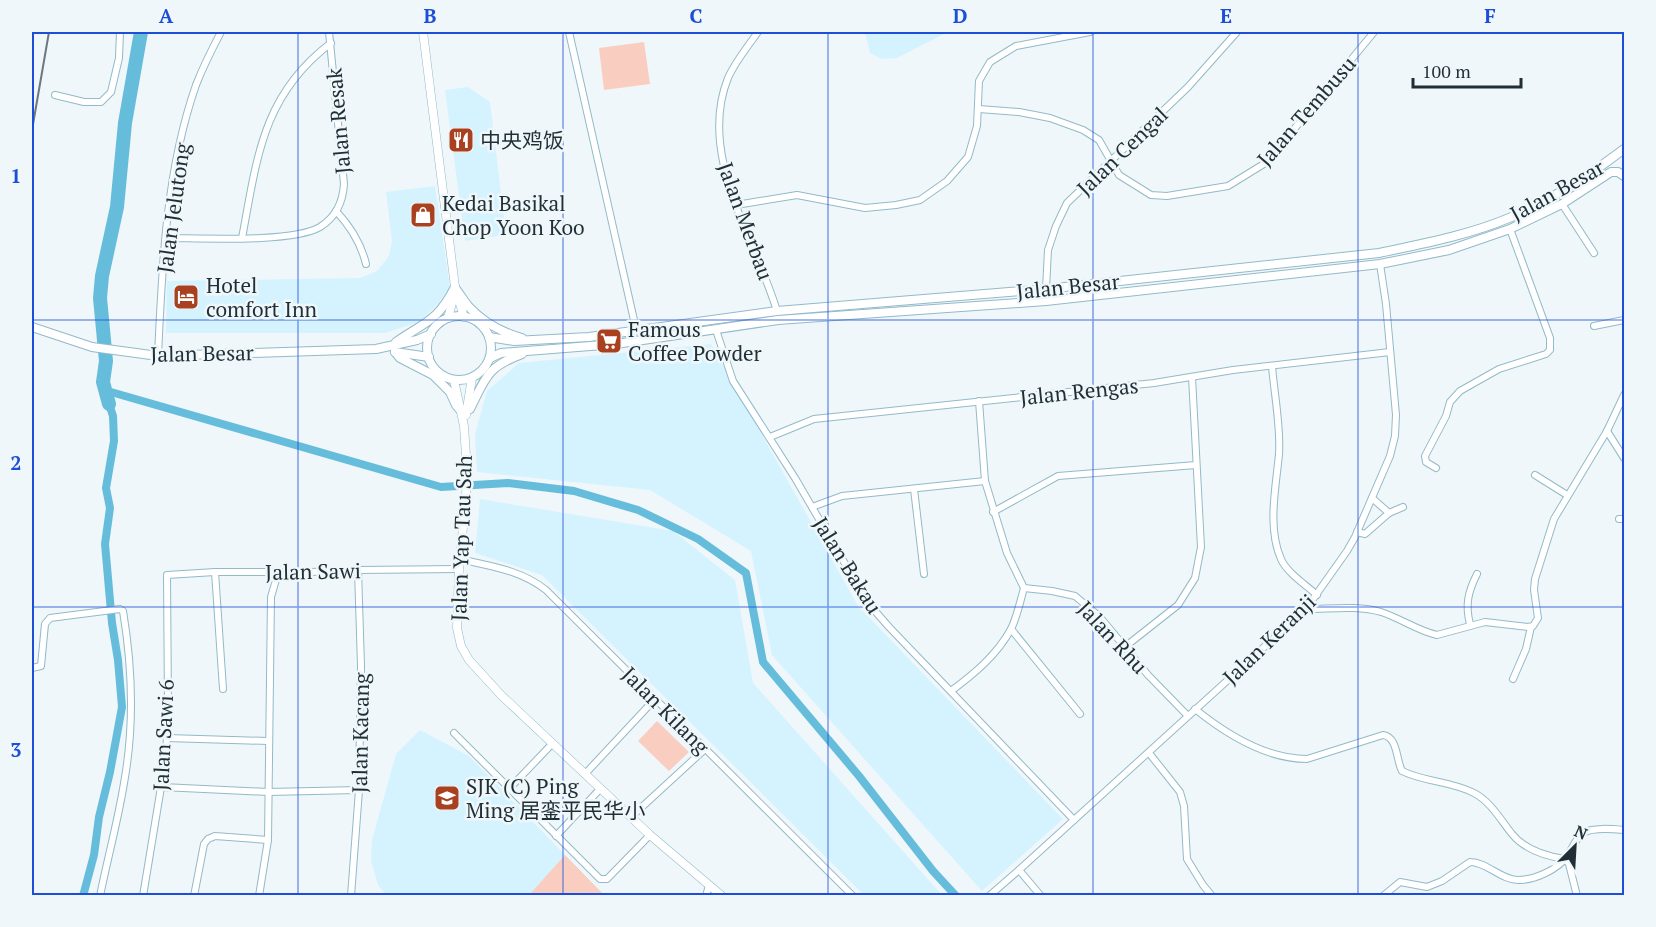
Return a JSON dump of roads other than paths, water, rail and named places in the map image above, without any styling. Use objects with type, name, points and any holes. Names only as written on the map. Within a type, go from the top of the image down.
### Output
[{"type":"main road","name":"Jalan Besar","points":[[464,317],[479,323],[489,336],[514,341],[589,337],[777,311],[1046,289],[1379,253],[1431,242],[1507,219],[1604,165],[1624,150]]},
{"type":"main road","name":"Jalan Besar","points":[[490,358],[501,353],[616,344],[778,320],[1046,300],[1380,264],[1449,249],[1510,229],[1562,204],[1611,172],[1618,172],[1624,176]]},
{"type":"main road","points":[[530,341],[504,332],[488,322],[468,306],[455,288],[439,312],[416,331],[397,341],[395,348],[400,358],[433,375],[450,392],[456,405],[463,410],[470,409],[481,385],[498,365],[506,359],[531,351]]},
{"type":"main road","points":[[448,318],[464,317]]},
{"type":"main road","name":"Jalan Besar","points":[[32,327],[92,347],[158,356],[395,348],[431,334],[435,327],[448,318]]},
{"type":"main road","points":[[431,334],[427,349],[429,357],[438,372],[454,380],[472,378],[480,373],[490,358],[489,336]]},
{"type":"main road","name":"Jalan Besar","points":[[395,348],[429,357]]},
{"type":"street","points":[[55,95],[84,102],[101,102],[111,92],[119,58],[120,32]]},
{"type":"street","name":"Jalan Jelutong","points":[[158,356],[171,190],[197,83],[221,32]]},
{"type":"street","name":"Jalan Resak","points":[[329,32],[344,183],[336,211]]},
{"type":"street","points":[[423,32],[455,288],[464,317]]},
{"type":"street","points":[[569,32],[636,329]]},
{"type":"street","name":"Jalan Merbau","points":[[758,32],[729,77],[720,108],[719,142],[736,204],[767,279],[777,311]]},
{"type":"street","points":[[736,204],[797,195],[865,208],[920,200],[947,182],[968,157],[979,109],[979,81],[990,62],[1016,46],[1090,32]]},
{"type":"street","name":"Jalan Cengal","points":[[1046,289],[1048,250],[1067,203],[1188,87],[1237,32]]},
{"type":"street","name":"Jalan Tembusu","points":[[979,109],[1019,112],[1050,118],[1083,130],[1099,140],[1119,176],[1151,195],[1167,196],[1228,186],[1267,162],[1374,32]]},
{"type":"street","points":[[242,238],[260,147],[274,109],[288,86],[303,68],[331,43]]},
{"type":"street","points":[[1562,204],[1594,254]]},
{"type":"street","points":[[166,238],[242,238],[309,232],[327,221],[336,211],[352,230],[361,246],[366,264]]},
{"type":"street","points":[[1436,468],[1426,462],[1425,456],[1446,416],[1450,402],[1456,395],[1499,369],[1546,354],[1550,350],[1550,338],[1510,229]]},
{"type":"street","name":"Jalan Keranji","points":[[989,896],[1306,609],[1357,532],[1390,456],[1395,436],[1396,415],[1380,264]]},
{"type":"street","points":[[448,318],[455,288]]},
{"type":"street","points":[[1594,326],[1624,320]]},
{"type":"street","name":"Jalan Bakau","points":[[716,330],[733,381],[770,437],[868,603],[1074,820]]},
{"type":"street","name":"Jalan Rengas","points":[[770,437],[814,418],[1192,378],[1390,352]]},
{"type":"street","points":[[1272,366],[1279,452],[1275,482],[1275,535],[1284,565],[1317,595]]},
{"type":"street","name":"Jalan Yap Tau Sah","points":[[463,410],[472,378]]},
{"type":"street","points":[[1126,646],[1178,605],[1196,578],[1201,547],[1192,378]]},
{"type":"street","name":"Jalan Yap Tau Sah","points":[[454,380],[463,410],[467,470],[459,559],[457,627],[461,646],[469,660],[501,695],[552,744],[650,835],[722,896]]},
{"type":"street","points":[[1513,679],[1526,649],[1531,627],[1538,618],[1534,590],[1535,579],[1554,519],[1608,431],[1624,394]]},
{"type":"street","points":[[951,692],[981,668],[1011,629],[1024,588],[1007,553],[985,481],[979,401]]},
{"type":"street","points":[[1608,431],[1624,458]]},
{"type":"street","points":[[993,512],[1058,476],[1196,465]]},
{"type":"street","points":[[1535,475],[1567,495]]},
{"type":"street","points":[[812,507],[842,496],[985,481]]},
{"type":"street","points":[[914,489],[924,574]]},
{"type":"street","points":[[1372,498],[1389,513]]},
{"type":"street","points":[[1357,532],[1365,534],[1389,513],[1403,507]]},
{"type":"street","name":"Jalan Kilang","points":[[459,559],[508,569],[536,582],[854,896]]},
{"type":"street","name":"Jalan Sawi","points":[[168,573],[459,569]]},
{"type":"street","name":"Jalan Kacang","points":[[351,896],[359,790],[361,666],[358,570]]},
{"type":"street","points":[[215,572],[223,689]]},
{"type":"street","name":"Jalan Sawi 6","points":[[143,896],[162,787],[167,738],[166,577],[168,573]]},
{"type":"street","points":[[259,896],[268,840],[272,597],[278,573]]},
{"type":"street","points":[[1470,624],[1466,605],[1477,574]]},
{"type":"street","name":"Jalan Rhu","points":[[1024,588],[1074,596],[1099,616],[1148,675],[1188,716]]},
{"type":"street","points":[[32,668],[41,666],[45,624],[50,618],[122,609],[129,671],[130,732],[125,778],[100,896]]},
{"type":"street","points":[[1306,609],[1371,609],[1437,635],[1470,624],[1485,622],[1531,627]]},
{"type":"street","points":[[1011,629],[1080,714]]},
{"type":"street","points":[[585,774],[655,699]]},
{"type":"street","points":[[1195,709],[1213,724],[1245,742],[1282,757],[1294,759],[1307,759],[1388,735],[1392,740],[1402,771],[1460,787],[1483,798],[1525,846],[1541,855],[1566,859]]},
{"type":"street","points":[[454,733],[600,879],[603,880],[650,835]]},
{"type":"street","points":[[167,738],[268,741]]},
{"type":"street","points":[[509,789],[552,744]]},
{"type":"street","points":[[631,817],[705,749]]},
{"type":"street","points":[[1149,753],[1180,792],[1184,806],[1187,859],[1212,896]]},
{"type":"street","points":[[162,787],[268,792],[359,790]]},
{"type":"street","points":[[556,836],[600,789]]},
{"type":"street","points":[[1383,896],[1400,882],[1427,887],[1442,881],[1470,862],[1518,880],[1548,871],[1566,859],[1578,838],[1585,832],[1624,830]]},
{"type":"street","points":[[194,896],[204,844],[208,838],[215,836],[268,840]]},
{"type":"street","points":[[1566,859],[1576,896]]},
{"type":"street","points":[[1019,870],[1041,896]]},
{"type":"street","points":[[706,896],[710,885]]},
{"type":"waterway","points":[[109,404],[103,382],[106,361],[100,298],[102,276],[117,207],[125,123],[141,32]]},
{"type":"waterway","points":[[104,390],[441,487],[508,483],[574,491],[638,510],[698,539],[746,573],[763,662],[859,776],[933,871],[956,896]]},
{"type":"waterway","points":[[83,896],[94,855],[99,817],[122,707],[105,544],[110,508],[106,488],[114,441],[113,416],[109,404]]},
{"type":"railway","points":[[32,130],[49,32]]},
{"type":"place","name":"中央鸡饭","points":[[461,140]]},
{"type":"place","name":"Kedai Basikal Chop Yoon Koo","points":[[423,215]]},
{"type":"place","name":"Hotel comfort Inn","points":[[186,297]]},
{"type":"place","name":"Famous Coffee Powder","points":[[609,341]]},
{"type":"place","name":"SJK (C) Ping Ming 居銮平民华小","points":[[447,798]]}]
